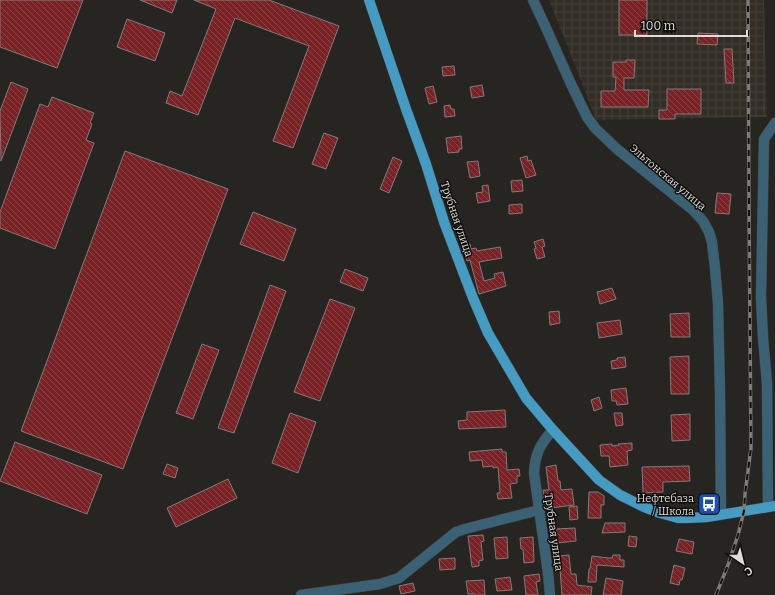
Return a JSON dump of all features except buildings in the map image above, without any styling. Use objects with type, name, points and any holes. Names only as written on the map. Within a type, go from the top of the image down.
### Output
[{"type":"main road","name":"Трубная улица","points":[[369,0],[426,164],[444,222],[473,298],[488,333],[526,398],[599,480],[620,495],[644,507],[678,518],[702,517],[771,506]]},
{"type":"street","name":"Эльтонская улица","points":[[533,0],[571,84],[594,128],[617,149],[693,210],[703,221],[709,232],[712,242],[718,303],[721,514]]},
{"type":"street","points":[[771,506],[767,383],[761,297],[764,139],[775,123]]},
{"type":"street","name":"Трубная улица","points":[[550,595],[534,473],[537,453],[544,440],[553,430]]},
{"type":"street","points":[[301,595],[389,582],[408,572],[456,532],[539,510]]},
{"type":"shaded area","points":[[549,0],[764,0],[767,117],[596,120]]},
{"type":"railway","points":[[716,595],[728,565],[744,511],[751,448],[748,0]]},
{"type":"place","name":"Нефтебаза / Школа","points":[[709,504]]}]
